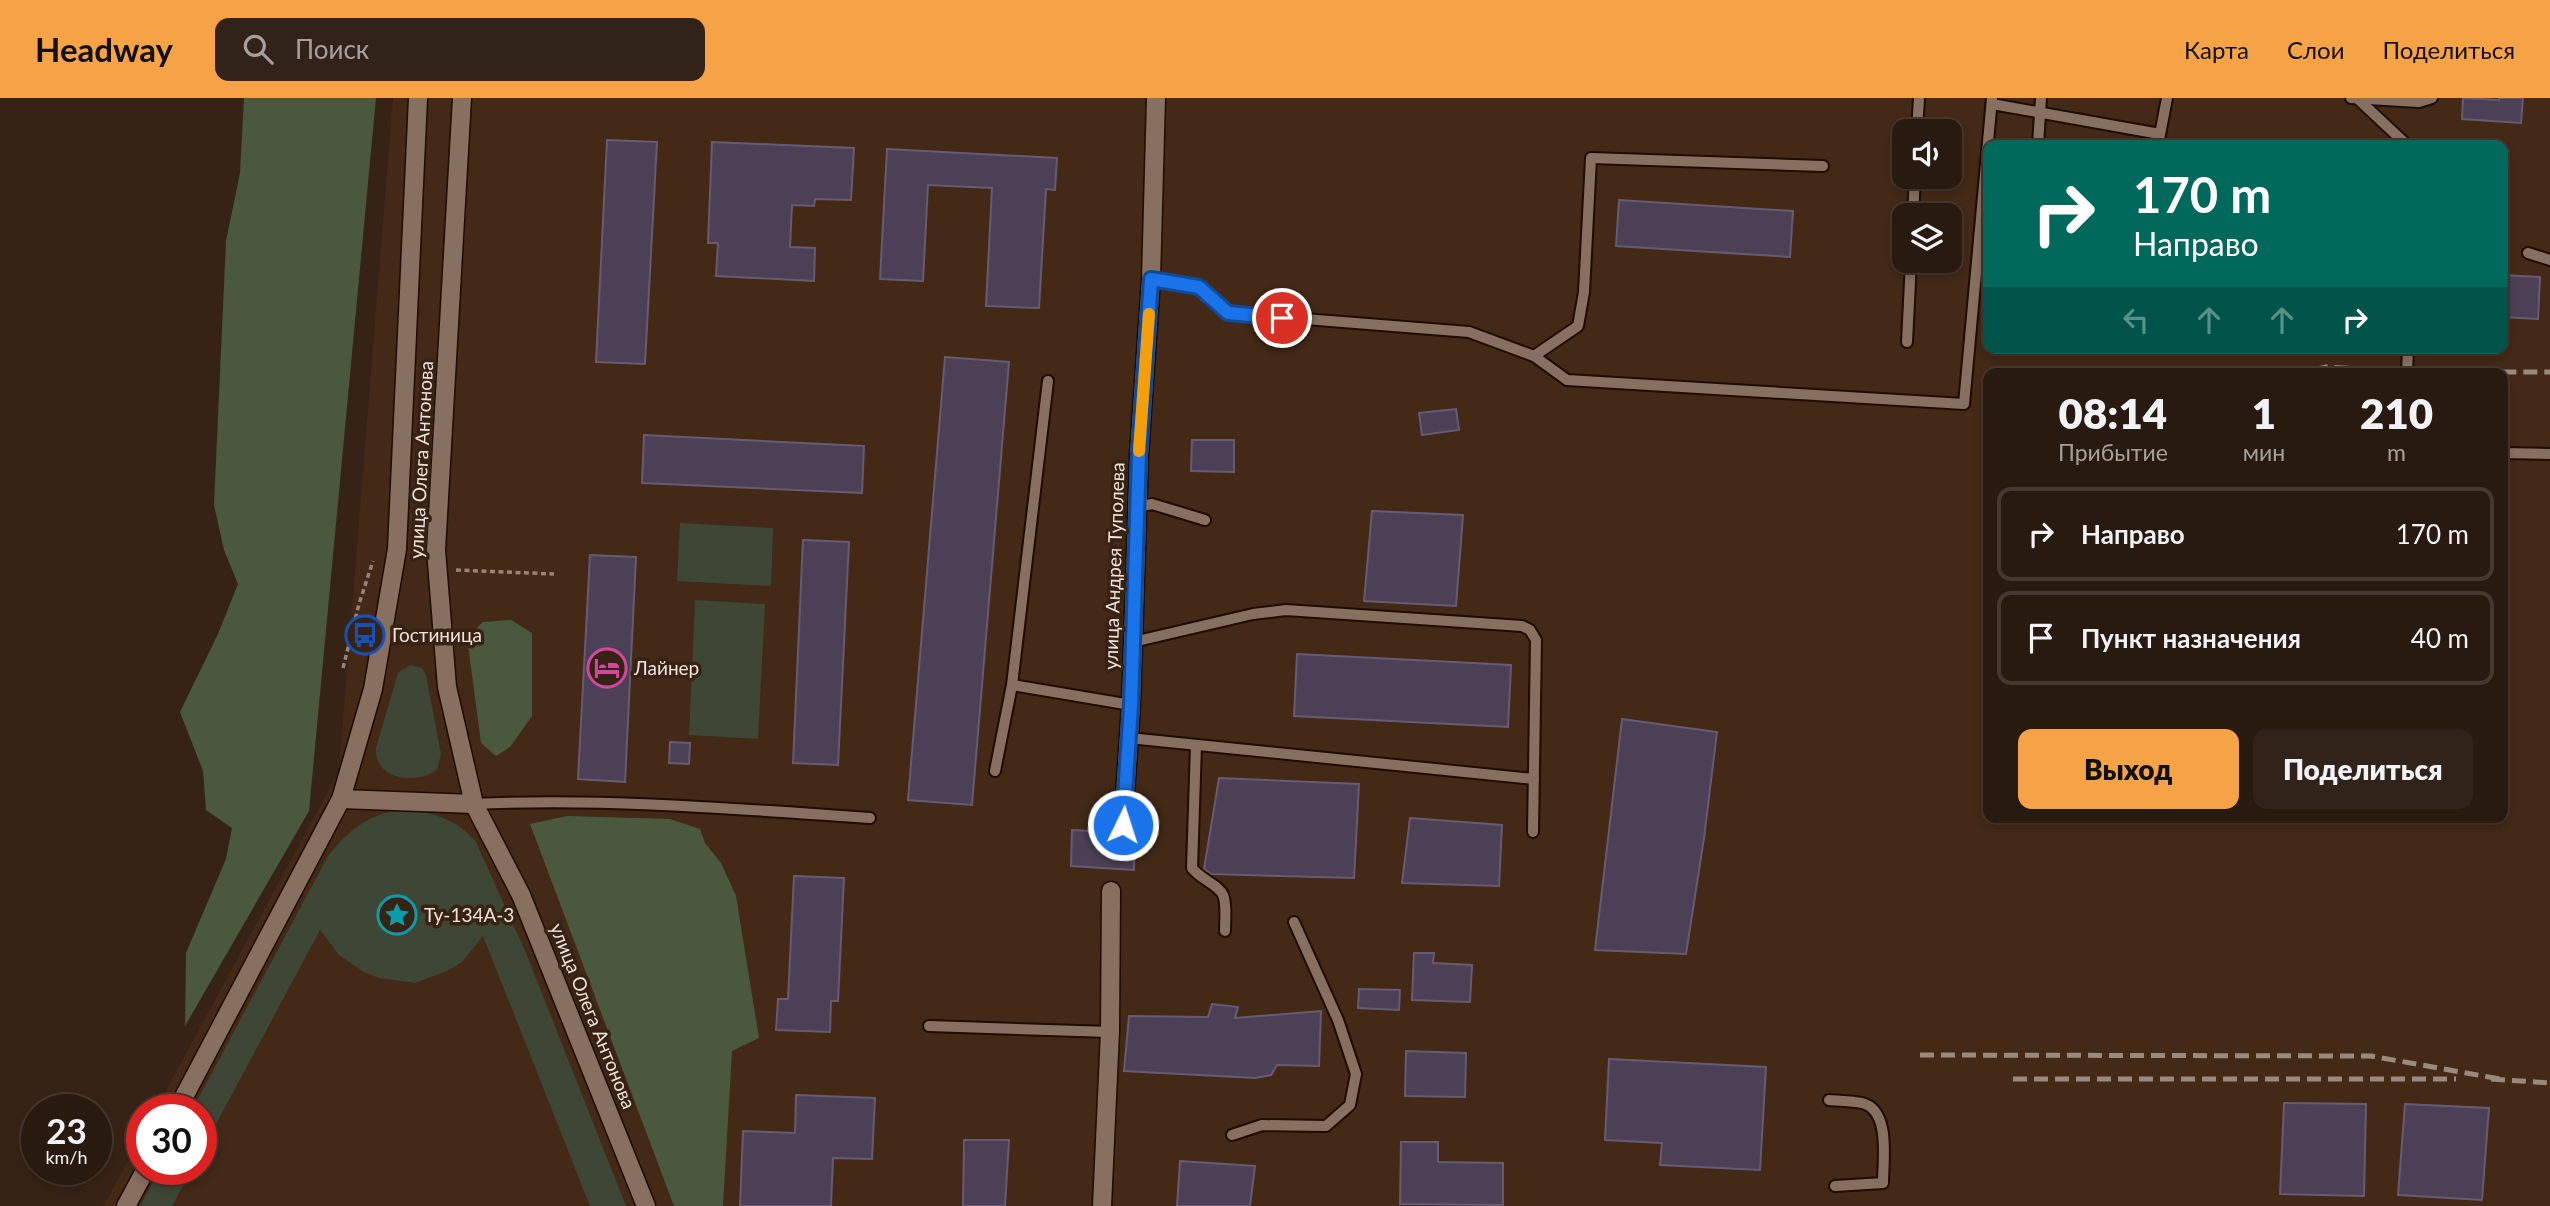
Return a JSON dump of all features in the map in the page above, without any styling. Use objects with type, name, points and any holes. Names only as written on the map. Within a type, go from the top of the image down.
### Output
[{"type":"street","name":"улица Олега Антонова","points":[[185,1094],[341,799],[373,689],[397,549],[418,98]]},
{"type":"street","name":"улица Олега Антонова","points":[[462,98],[436,550],[447,687],[474,804],[521,895],[646,1206]]},
{"type":"street","name":"улица Андрея Туполева","points":[[1123,825],[1131,705],[1137,507],[1151,279],[1156,98]]},
{"type":"street","points":[[341,799],[474,804]]},
{"type":"street","points":[[1102,1206],[1110,1032],[1111,891]]},
{"type":"street","points":[[127,1206],[138,1185]]},
{"type":"lane","points":[[1918,119],[1919,98]]},
{"type":"lane","points":[[2038,140],[2041,98]]},
{"type":"lane","points":[[1988,140],[1992,101],[2159,140],[2167,98]]},
{"type":"lane","points":[[2351,98],[2419,102],[2432,98]]},
{"type":"lane","points":[[2358,99],[2402,140]]},
{"type":"lane","points":[[1534,356],[1578,326],[1584,292],[1591,158],[1823,166]]},
{"type":"lane","points":[[1151,279],[1199,287],[1228,313],[1469,332],[1534,356],[1567,380],[1964,404],[1983,198]]},
{"type":"lane","points":[[2528,253],[2550,260]]},
{"type":"lane","points":[[1907,342],[1910,273]]},
{"type":"lane","points":[[995,771],[1012,685],[1048,381]]},
{"type":"lane","points":[[2508,453],[2550,454]]},
{"type":"lane","points":[[1137,507],[1152,504],[1205,520]]},
{"type":"lane","points":[[1133,642],[1253,614],[1286,610],[1521,626],[1530,630],[1536,640],[1533,832]]},
{"type":"lane","points":[[1012,685],[1131,705]]},
{"type":"lane","points":[[1129,738],[1534,779]]},
{"type":"lane","points":[[1196,746],[1192,868],[1223,895],[1225,930]]},
{"type":"lane","points":[[474,804],[548,801],[660,804],[870,818]]},
{"type":"lane","points":[[1232,1135],[1262,1125],[1326,1126],[1350,1105],[1356,1074],[1338,1020],[1294,922]]},
{"type":"lane","points":[[929,1026],[1110,1032]]},
{"type":"lane","points":[[1829,1100],[1864,1103],[1875,1110],[1883,1123],[1883,1183],[1835,1186]]},
{"type":"path","points":[[343,668],[359,604],[374,560]]},
{"type":"path","points":[[456,561],[456,572],[554,574]]},
{"type":"shaded area","points":[[393,98],[2550,98],[2550,1206],[100,1206],[104,1205],[126,1164],[126,1185],[217,1185],[217,1094],[164,1094],[339,771]]},
{"type":"green space","points":[[244,98],[376,98],[309,811],[185,1026],[186,953],[226,859],[232,828],[206,810],[203,771],[180,712],[218,634],[238,584],[224,550],[214,505],[226,241],[240,173]]},
{"type":"green space","points":[[680,523],[773,528],[771,586],[677,581]]},
{"type":"green space","points":[[695,600],[765,604],[758,739],[689,735]]},
{"type":"green space","points":[[511,620],[532,633],[532,716],[510,747],[496,756],[481,743],[467,637],[483,622]]},
{"type":"green space","points":[[410,665],[422,668],[426,675],[441,754],[437,770],[428,775],[408,778],[398,777],[382,767],[377,759],[376,748],[398,673]]},
{"type":"green space","points":[[409,809],[446,819],[476,842],[526,953],[626,1206],[590,1206],[483,936],[462,962],[415,983],[379,978],[364,972],[339,955],[320,930],[217,1122],[217,1094],[201,1094],[328,856],[354,829],[373,817]]},
{"type":"green space","points":[[567,816],[670,819],[700,829],[705,843],[721,863],[736,896],[759,1038],[732,1051],[723,1206],[674,1206],[530,824]]},
{"type":"green space","points":[[151,1185],[183,1185],[172,1206],[140,1206]]},
{"type":"building","points":[[2463,98],[2523,98],[2521,123],[2462,119]]},
{"type":"building","points":[[607,140],[657,142],[645,364],[596,362]]},
{"type":"building","points":[[712,142],[854,148],[851,200],[815,199],[814,206],[792,205],[790,247],[815,248],[814,281],[716,276],[718,243],[708,243]]},
{"type":"building","points":[[887,149],[1057,158],[1055,190],[1046,189],[1039,308],[986,306],[992,188],[928,185],[923,281],[880,279]]},
{"type":"building","points":[[1619,200],[1793,211],[1790,257],[1616,246]]},
{"type":"building","points":[[2508,275],[2540,277],[2538,319],[2508,317]]},
{"type":"building","points":[[945,357],[1009,362],[972,805],[908,800]]},
{"type":"building","points":[[1456,409],[1459,430],[1422,435],[1419,413]]},
{"type":"building","points":[[644,435],[864,446],[862,493],[642,483]]},
{"type":"building","points":[[1192,440],[1234,440],[1234,472],[1191,471]]},
{"type":"building","points":[[1372,511],[1463,515],[1456,606],[1364,601]]},
{"type":"building","points":[[803,540],[849,542],[838,765],[793,763]]},
{"type":"building","name":"Лайнер","points":[[590,555],[636,557],[625,782],[578,779]]},
{"type":"building","points":[[1297,654],[1511,665],[1508,727],[1294,716]]},
{"type":"building","points":[[1622,719],[1717,732],[1686,954],[1595,950]]},
{"type":"building","points":[[670,742],[690,743],[689,764],[669,763]]},
{"type":"building","points":[[1219,778],[1359,784],[1354,878],[1211,874],[1204,869]]},
{"type":"building","points":[[1410,818],[1502,825],[1499,886],[1402,883]]},
{"type":"building","points":[[1072,830],[1106,832],[1106,838],[1135,840],[1134,870],[1071,866]]},
{"type":"building","points":[[794,876],[844,878],[838,1001],[831,1001],[830,1032],[776,1030],[778,999],[788,999]]},
{"type":"building","points":[[1414,953],[1434,953],[1433,963],[1472,965],[1470,1002],[1412,1000]]},
{"type":"building","points":[[1359,989],[1400,990],[1399,1010],[1358,1008]]},
{"type":"building","points":[[1212,1004],[1238,1007],[1235,1018],[1321,1011],[1319,1066],[1277,1065],[1271,1075],[1255,1078],[1124,1071],[1129,1016],[1208,1017]]},
{"type":"building","points":[[1406,1051],[1466,1053],[1465,1097],[1405,1096]]},
{"type":"building","points":[[1609,1059],[1766,1067],[1760,1170],[1660,1165],[1662,1143],[1605,1140]]},
{"type":"building","points":[[796,1095],[875,1098],[872,1159],[833,1158],[831,1206],[740,1206],[743,1131],[795,1133]]},
{"type":"building","points":[[2284,1103],[2366,1104],[2364,1196],[2280,1194]]},
{"type":"building","points":[[2405,1104],[2489,1108],[2482,1200],[2398,1195]]},
{"type":"building","points":[[964,1140],[1009,1140],[1005,1206],[963,1206]]},
{"type":"building","points":[[1401,1142],[1438,1142],[1438,1162],[1503,1163],[1503,1205],[1400,1204]]},
{"type":"building","points":[[1180,1161],[1255,1166],[1250,1206],[1177,1206]]},
{"type":"railway","points":[[2321,368],[2343,368]]},
{"type":"railway","points":[[2508,372],[2550,372]]},
{"type":"railway","points":[[1920,1055],[2371,1056],[2500,1079]]},
{"type":"railway","points":[[2013,1079],[2456,1079]]},
{"type":"railway","points":[[2491,1079],[2550,1083]]},
{"type":"slow traffic","points":[[1139,451],[1149,314]]},
{"type":"place","name":"Гостиница","points":[[365,635]]},
{"type":"place","name":"Лайнер","points":[[607,668]]},
{"type":"place","name":"Ту-134А-3","points":[[397,915]]},
{"type":"route","points":[[1123,825],[1131,705],[1139,455],[1151,279],[1199,287],[1228,313],[1282,318]]}]
